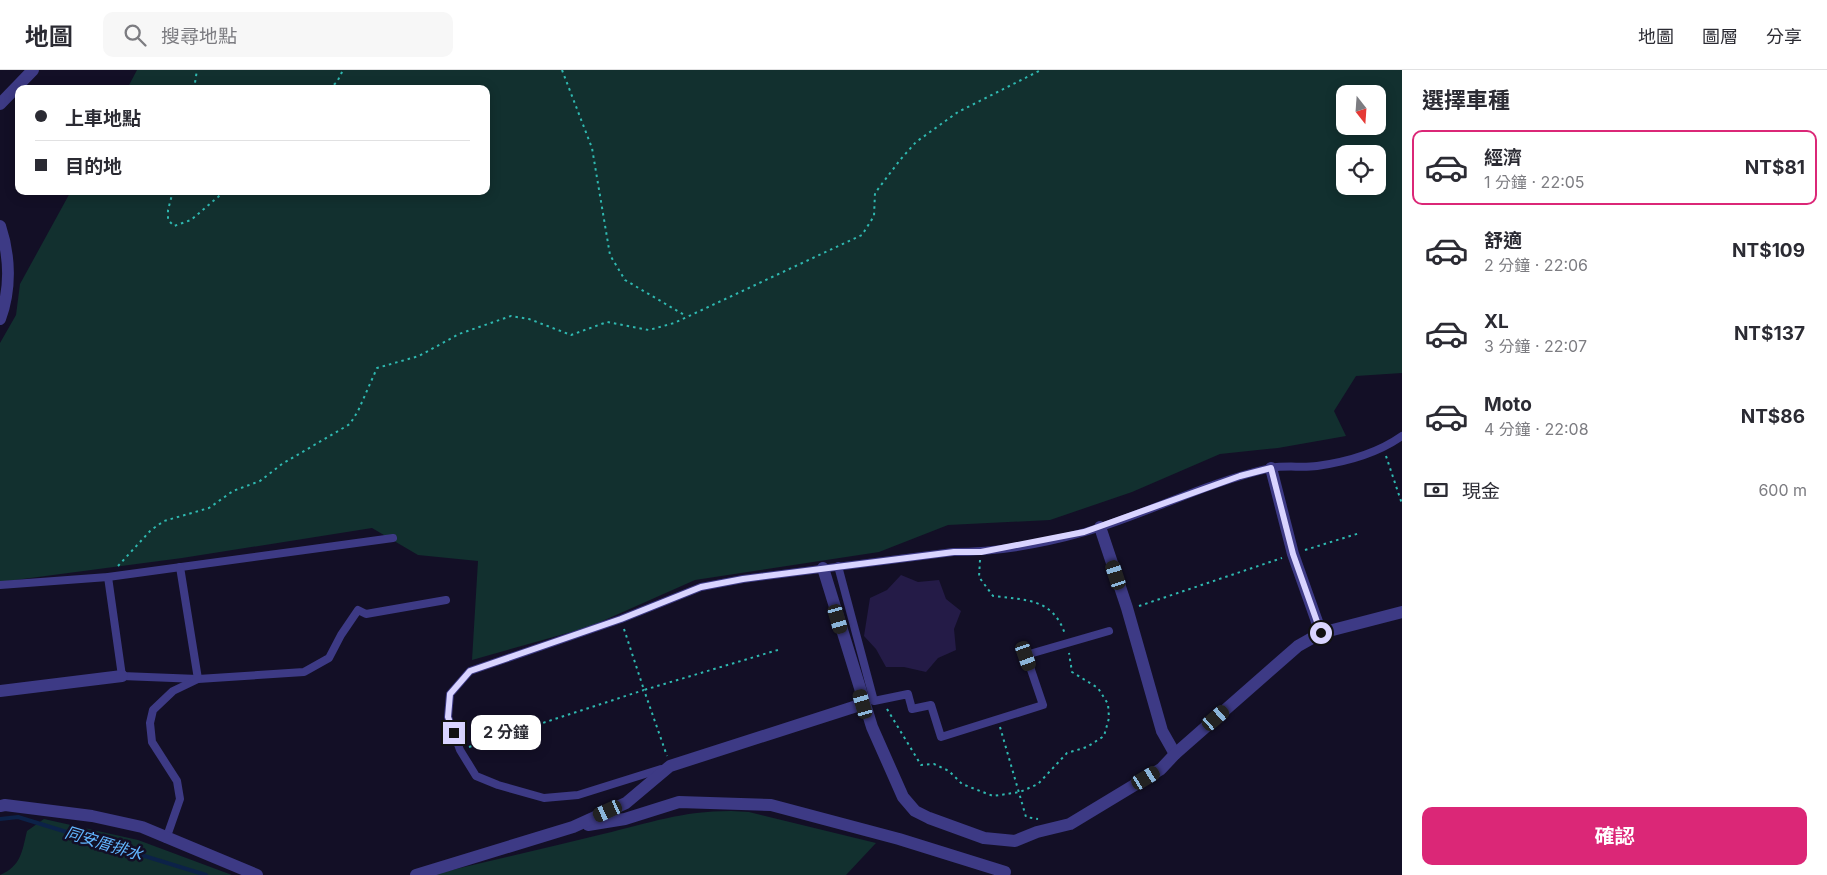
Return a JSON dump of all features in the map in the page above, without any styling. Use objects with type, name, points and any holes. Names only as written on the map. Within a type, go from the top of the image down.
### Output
[{"type":"street","points":[[18,85],[33,70]]},
{"type":"street","points":[[0,104],[15,89]]},
{"type":"street","points":[[0,226],[8,269],[6,299],[0,319]]},
{"type":"street","points":[[1271,468],[1293,554],[1321,633]]},
{"type":"street","points":[[1100,527],[1127,608],[1162,731],[1175,754]]},
{"type":"street","points":[[823,568],[863,704],[903,797],[916,811],[929,818],[984,838],[1015,841],[1037,832],[1070,824],[1161,770],[1175,754],[1298,646],[1321,633],[1402,612]]},
{"type":"street","points":[[0,691],[122,676]]},
{"type":"street","points":[[416,875],[573,827],[626,802],[670,766],[863,704]]},
{"type":"street","points":[[573,827],[625,819],[679,802],[771,804],[899,839],[1005,872]]},
{"type":"street","points":[[0,806],[92,816],[142,827],[166,839],[257,875]]},
{"type":"lane","points":[[670,766],[641,777],[578,795],[544,798],[498,785],[476,776],[460,750],[448,717],[450,694],[470,671],[621,619],[701,587],[743,579],[838,566],[954,552],[981,552],[1046,540],[1100,527],[1240,476],[1271,468],[1318,466],[1384,449],[1402,436]]},
{"type":"lane","points":[[0,585],[108,577],[393,538]]},
{"type":"lane","points":[[838,566],[874,701],[908,694],[912,709],[930,705],[941,737],[1043,705],[1026,656],[1109,632]]},
{"type":"lane","points":[[180,568],[198,679]]},
{"type":"lane","points":[[108,577],[122,676],[198,679],[304,672],[329,658],[341,635],[358,610],[366,614],[446,600]]},
{"type":"lane","points":[[166,839],[180,799],[178,781],[152,742],[150,723],[153,710],[173,691],[198,679]]},
{"type":"path","points":[[195,85],[197,70]]},
{"type":"path","points":[[334,85],[343,70]]},
{"type":"path","points":[[562,70],[592,148],[610,255],[624,280],[686,316]]},
{"type":"path","points":[[108,577],[150,530],[164,521],[209,508],[233,491],[260,481],[282,464],[350,424],[358,411],[377,368],[419,356],[459,334],[511,316],[529,319],[571,335],[607,322],[649,330],[674,323],[862,235],[874,216],[875,194],[916,142],[958,112],[1041,70]]},
{"type":"path","points":[[172,195],[168,210],[168,220],[174,226],[191,220],[220,195]]},
{"type":"path","points":[[1384,449],[1402,504]]},
{"type":"path","points":[[1127,608],[1155,601],[1360,533]]},
{"type":"path","points":[[621,619],[670,766]]},
{"type":"path","points":[[460,750],[644,690],[781,649]]},
{"type":"path","points":[[998,720],[1026,817],[1044,819]]},
{"type":"green space","points":[[137,70],[1402,70],[1402,373],[1356,376],[1334,411],[1346,436],[1278,448],[1220,454],[1132,492],[1050,520],[948,525],[879,552],[695,580],[589,627],[472,660],[478,561],[418,555],[372,528],[182,558],[0,582],[0,343],[16,315],[20,284],[69,195],[490,195],[490,85],[129,85]]},
{"type":"green space","points":[[749,812],[876,843],[846,875],[431,875],[666,818],[697,813]]},
{"type":"green space","points":[[44,819],[138,840],[232,875],[0,875],[12,867],[20,858],[27,831]]},
{"type":"building","points":[[901,575],[918,582],[939,580],[946,599],[961,611],[954,629],[956,650],[938,658],[926,672],[904,667],[886,667],[876,649],[864,636],[870,598],[887,590]]},
{"type":"waterway","name":"同安厝排水","points":[[0,819],[18,817],[206,875]]},
{"type":"route","points":[[454,733],[448,717],[450,694],[470,671],[621,619],[701,587],[743,579],[838,566],[954,552],[981,552],[1037,542],[1084,532],[1240,476],[1271,468],[1293,554],[1321,633]]}]
